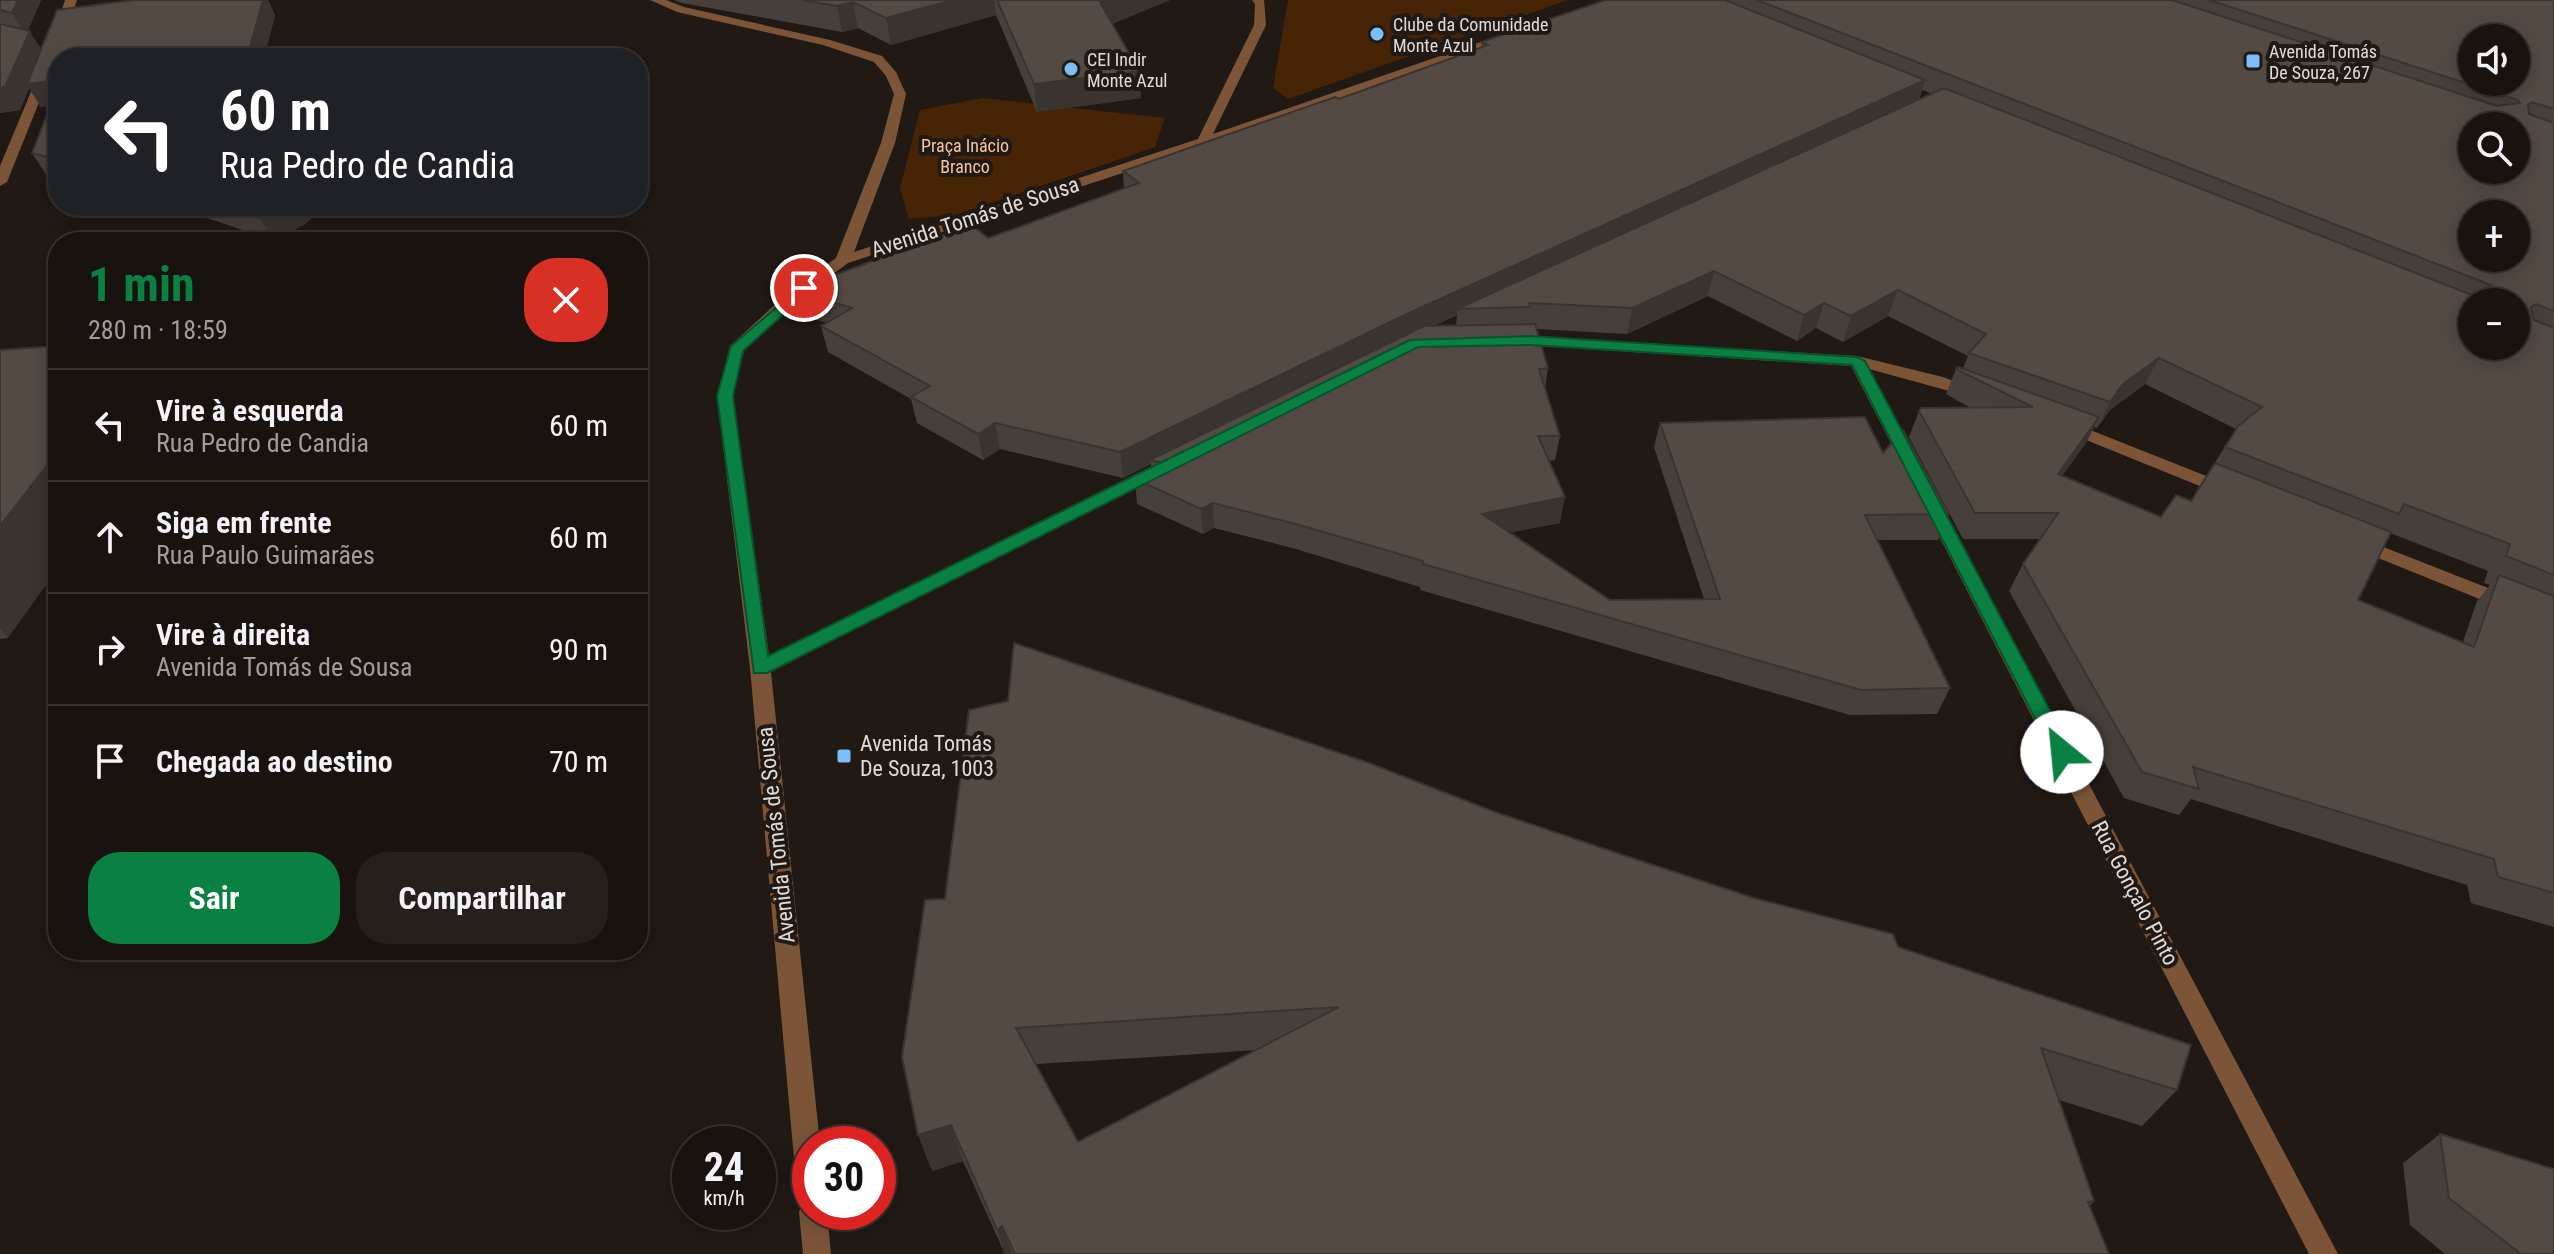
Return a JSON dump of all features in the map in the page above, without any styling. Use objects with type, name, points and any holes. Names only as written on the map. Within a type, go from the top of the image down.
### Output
[{"type":"street","points":[[55,48],[71,0]]},
{"type":"street","points":[[656,0],[681,10],[826,42],[878,59],[892,75],[900,94],[888,143],[843,260]]},
{"type":"street","points":[[1203,142],[1260,25],[1261,3],[1258,0]]},
{"type":"street","name":"Avenida Tomás de Sousa","points":[[805,1126],[760,668],[725,396],[736,349],[785,303],[843,260],[1203,142],[1520,32]]},
{"type":"street","points":[[0,182],[48,67]]},
{"type":"street","points":[[1501,341],[1857,361],[1937,380],[1991,399]]},
{"type":"street","name":"Rua Gonçalo Pinto","points":[[1857,361],[2324,1254]]},
{"type":"street","points":[[2045,417],[2248,499]]},
{"type":"street","points":[[760,668],[1173,463]]},
{"type":"street","points":[[2336,535],[2554,622]]},
{"type":"street","points":[[815,1230],[817,1254]]},
{"type":"green space","name":"Clube da Comunidade Monte Azul","points":[[1288,0],[1568,0],[1288,99],[1273,88]]},
{"type":"green space","name":"Praça Inácio Branco","points":[[983,98],[1165,118],[1155,147],[956,215],[909,219],[900,188],[920,110]]},
{"type":"building","points":[[0,0],[18,0],[12,13],[0,10]]},
{"type":"building","points":[[134,0],[263,0],[250,48],[48,48],[48,81],[27,84],[57,10]]},
{"type":"building","points":[[802,0],[953,0],[886,18],[853,2],[837,6]]},
{"type":"building","points":[[997,0],[1105,0],[1100,2],[1139,71],[1034,84]]},
{"type":"building","points":[[1606,0],[1725,0],[1925,80],[1411,312],[1120,452],[995,423],[978,434],[911,397],[930,386],[821,326],[852,308],[793,290],[972,225],[988,238],[1019,227],[1139,183],[1123,171],[1335,97],[1339,99],[1488,45],[1481,42]]},
{"type":"building","points":[[1757,0],[2172,0],[2458,93],[2458,96],[2497,106],[2520,103],[2506,96],[2530,96],[2530,24],[2458,24],[2458,81],[2209,0],[2554,0],[2554,109],[2532,102],[2528,105],[2529,112],[2458,112],[2458,184],[2530,184],[2530,114],[2554,123],[2554,311],[2536,304],[2531,307],[2534,320],[2554,328],[2554,575],[2506,556],[2510,544],[2404,504],[2399,514],[2225,447],[2238,426],[2262,407],[2159,358],[2123,384],[2110,402],[1969,353],[1986,334],[1898,290],[1851,316],[1824,303],[1804,315],[1714,271],[1632,308],[1529,303],[1530,307],[1457,309],[1944,88],[2458,290],[2458,360],[2530,360],[2530,288],[2491,288],[2491,285]]},
{"type":"building","points":[[0,24],[30,31],[5,87],[0,88]]},
{"type":"building","points":[[48,112],[48,157],[32,153]]},
{"type":"building","points":[[1535,324],[1548,368],[1539,369],[1560,436],[1538,436],[1565,497],[1482,514],[1610,600],[1720,599],[1660,423],[1865,417],[1883,453],[1903,430],[1949,514],[1865,515],[1950,688],[1861,690],[1423,564],[1423,561],[1296,524],[1213,503],[1201,509],[1135,479],[1167,464],[1150,460],[1424,326]]},
{"type":"building","points":[[48,347],[48,464],[0,526],[0,350]]},
{"type":"building","points":[[1958,367],[2099,417],[2058,474],[2161,517],[2176,495],[2191,501],[2215,463],[2391,532],[2358,600],[2474,647],[2499,575],[2554,596],[2554,893],[2498,877],[2494,859],[2193,767],[2199,789],[2142,772],[2023,564],[2058,513],[1975,513],[1919,411],[1921,408],[2033,407],[1956,369]]},
{"type":"building","points":[[1014,643],[1369,763],[1495,812],[1620,854],[1754,898],[1893,934],[1898,947],[2191,1045],[2177,1090],[2041,1048],[2094,1201],[2088,1202],[2109,1254],[1015,1254],[1002,1226],[997,1230],[951,1125],[918,1135],[902,1057],[925,900],[945,899],[969,710],[1008,701]],"holes":[[[1339,1007],[1078,1142],[1016,1028]]]},
{"type":"building","points":[[2440,1134],[2554,1169],[2554,1254],[2521,1254],[2449,1198]]},
{"type":"place","name":"Clube da Comunidade Monte Azul","points":[[1377,34]]},
{"type":"place","name":"Avenida Tomás De Souza, 267","points":[[2253,61]]},
{"type":"place","name":"CEI Indir Monte Azul","points":[[1071,69]]},
{"type":"place","name":"Avenida Tomás De Souza, 1003","points":[[844,756]]},
{"type":"route","points":[[804,288],[736,349],[725,396],[760,668],[1416,343],[1530,340],[1857,361],[2062,752]]}]
